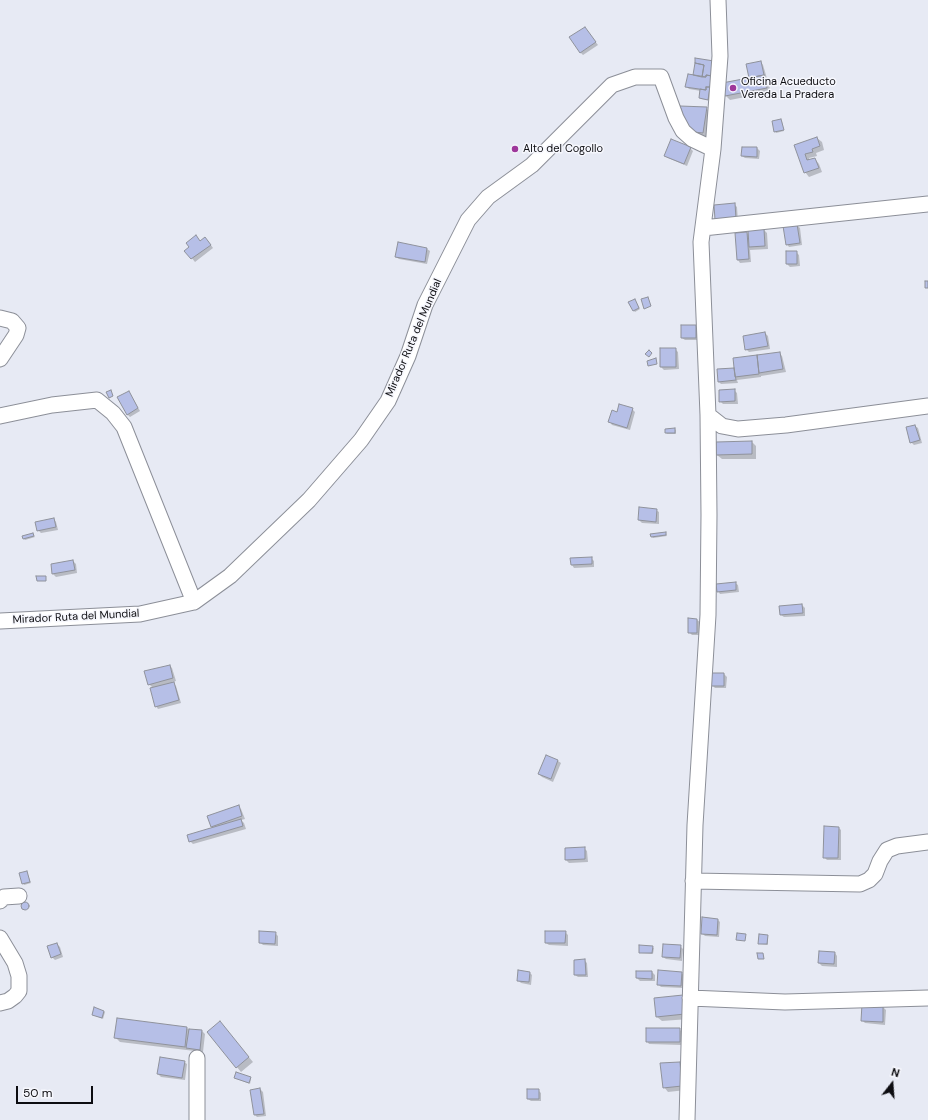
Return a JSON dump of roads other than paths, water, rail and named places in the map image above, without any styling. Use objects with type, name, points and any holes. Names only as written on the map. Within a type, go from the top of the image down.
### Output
[{"type":"street","points":[[687,1120],[695,817],[708,615],[708,415],[701,242],[713,149],[720,56],[718,0]]},
{"type":"street","name":"Mirador Ruta del Mundial","points":[[0,621],[140,614],[194,602],[230,576],[309,500],[361,440],[388,401],[408,356],[425,305],[468,220],[488,197],[532,165],[612,86],[635,77],[661,77],[676,118],[683,131],[692,139],[713,149]]},
{"type":"street","points":[[703,228],[928,204]]},
{"type":"street","points":[[0,318],[2,317],[12,321],[18,328],[16,335],[0,358]]},
{"type":"street","points":[[0,416],[52,405],[97,400],[113,413],[124,427],[194,602]]},
{"type":"street","points":[[708,415],[722,426],[738,429],[786,425],[928,406]]},
{"type":"street","points":[[693,881],[860,884],[869,880],[875,874],[880,861],[887,850],[897,846],[928,842]]},
{"type":"street","points":[[0,901],[4,897],[18,896]]},
{"type":"street","points":[[0,938],[15,963],[19,976],[19,991],[8,1001],[0,1003]]},
{"type":"street","points":[[690,998],[785,1002],[928,998]]},
{"type":"street","points":[[197,1058],[197,1120]]},
{"type":"place","name":"Oficina Acueducto Vereda La Pradera","points":[[733,88]]},
{"type":"place","name":"Alto del Cogollo","points":[[515,149]]}]
